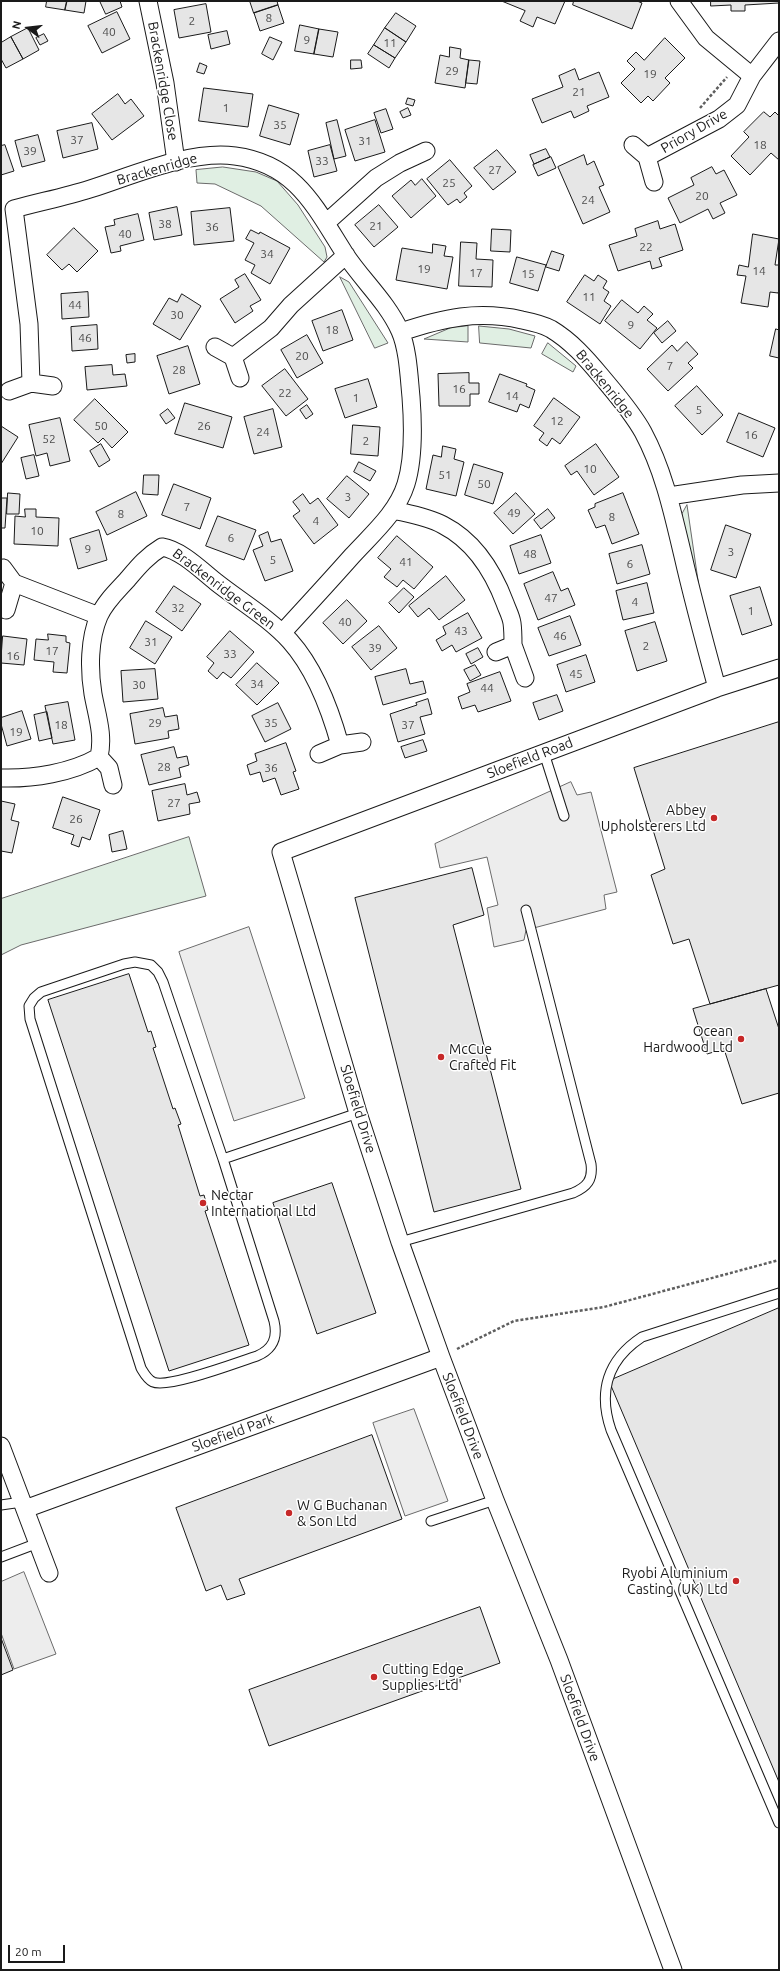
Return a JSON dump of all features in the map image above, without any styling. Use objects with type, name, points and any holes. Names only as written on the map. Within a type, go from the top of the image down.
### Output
[{"type":"street","name":"Brackenridge Close","points":[[148,1],[163,76],[176,162]]},
{"type":"street","points":[[679,1],[706,38],[752,76]]},
{"type":"street","name":"Priory Drive","points":[[647,157],[719,119],[737,105],[752,76],[779,41]]},
{"type":"street","name":"Priory Drive","points":[[633,145],[647,157],[654,182]]},
{"type":"street","points":[[327,222],[376,178],[400,163],[426,151]]},
{"type":"street","name":"Brackenridge","points":[[31,383],[29,324],[8,211],[87,190],[176,162],[202,156],[218,155],[247,158],[264,163],[285,174],[327,222],[346,256],[372,287],[401,332],[446,318],[478,314],[538,323],[553,330],[574,345],[626,408],[643,432],[658,463],[669,496],[716,688]]},
{"type":"street","points":[[233,357],[271,328],[291,305],[346,256]]},
{"type":"street","name":"Brackenridge Green","points":[[282,633],[393,510],[406,484],[413,423],[409,369],[401,332]]},
{"type":"street","points":[[214,347],[233,357],[240,378]]},
{"type":"street","points":[[9,391],[31,383],[53,386]]},
{"type":"street","points":[[669,496],[742,485],[779,483]]},
{"type":"street","points":[[393,510],[429,519],[442,524],[461,536],[488,566],[499,588],[512,622],[513,645],[525,678]]},
{"type":"street","name":"Brackenridge Green","points":[[99,757],[101,736],[93,695],[91,663],[94,632],[99,616],[110,598],[143,562],[162,547],[169,548],[187,560],[282,633],[298,652],[324,698],[340,745]]},
{"type":"street","points":[[3,568],[14,583],[99,616]]},
{"type":"street","points":[[6,610],[14,583]]},
{"type":"street","points":[[496,652],[513,645]]},
{"type":"street","name":"Sloefield Road","points":[[281,852],[716,688],[779,668]]},
{"type":"street","points":[[319,754],[340,745],[362,742]]},
{"type":"street","points":[[1,778],[42,775],[87,764],[99,757],[109,768],[113,784]]},
{"type":"street","name":"Sloefield Drive","points":[[281,852],[358,1113],[400,1242],[440,1357],[559,1660],[673,1970]]},
{"type":"street","name":"Sloefield Park","points":[[23,1505],[440,1357]]},
{"type":"street","points":[[1,1446],[49,1573]]},
{"type":"lane","points":[[544,753],[564,816]]},
{"type":"lane","points":[[400,1242],[573,1193],[584,1187],[592,1175],[591,1164],[526,910]]},
{"type":"lane","points":[[129,962],[147,963],[155,968],[163,982],[223,1159],[274,1321],[276,1335],[274,1341],[267,1350],[257,1356],[171,1383],[162,1384],[153,1382],[147,1377],[141,1368],[30,1019],[30,1006],[34,998],[47,990],[129,962]]},
{"type":"lane","points":[[223,1159],[358,1113]]},
{"type":"lane","points":[[779,1293],[642,1337],[626,1349],[616,1361],[607,1384],[605,1394],[606,1411],[612,1430],[779,1823]]},
{"type":"lane","points":[[431,1521],[495,1500]]},
{"type":"lane","points":[[1,1505],[23,1505]]},
{"type":"lane","points":[[1,1557],[38,1543]]},
{"type":"path","points":[[697,110],[738,65]]},
{"type":"path","points":[[440,1357],[514,1320],[604,1307],[779,1260]]},
{"type":"green space","points":[[223,167],[256,172],[277,181],[298,205],[325,247],[327,257],[324,262],[261,206],[215,184],[197,183],[196,170]]},
{"type":"green space","points":[[340,277],[349,282],[388,343],[375,348]]},
{"type":"green space","points":[[468,326],[468,342],[424,339],[450,328]]},
{"type":"green space","points":[[479,326],[509,329],[535,336],[531,348],[480,343]]},
{"type":"green space","points":[[548,343],[576,366],[573,372],[542,354]]},
{"type":"green space","points":[[687,505],[700,594],[682,519],[682,514]]},
{"type":"green space","points":[[189,837],[206,896],[21,945],[1,955],[1,899]]},
{"type":"shaded area","points":[[571,782],[577,795],[591,792],[617,892],[604,895],[606,909],[526,930],[524,940],[494,947],[487,908],[498,905],[487,857],[440,868],[435,844]]},
{"type":"shaded area","points":[[249,927],[305,1098],[234,1121],[179,952]]},
{"type":"shaded area","points":[[414,1409],[448,1501],[405,1516],[373,1423]]},
{"type":"shaded area","points":[[24,1572],[56,1654],[14,1669],[1,1633],[1,1582]]},
{"type":"building","points":[[47,1],[67,1],[65,10],[46,7]]},
{"type":"building","points":[[67,1],[86,1],[84,13],[65,10]]},
{"type":"building","points":[[100,1],[120,1],[122,7],[106,14]]},
{"type":"building","points":[[250,1],[277,1],[278,5],[254,13]]},
{"type":"building","points":[[502,1],[565,1],[555,24],[537,17],[533,27],[520,21],[525,11]]},
{"type":"building","points":[[574,1],[637,1],[642,3],[632,29],[573,5]]},
{"type":"building","points":[[711,1],[779,1],[779,3],[745,5],[745,11],[731,11],[731,5],[711,6]]},
{"type":"building","points":[[206,4],[211,32],[179,38],[174,10]]},
{"type":"building","points":[[278,5],[284,23],[260,31],[254,13]]},
{"type":"building","points":[[117,12],[130,39],[102,53],[88,26]]},
{"type":"building","points":[[396,13],[416,26],[406,42],[385,28]]},
{"type":"building","points":[[300,25],[319,29],[314,54],[295,51]]},
{"type":"building","points":[[28,28],[39,50],[23,59],[11,37]]},
{"type":"building","points":[[385,28],[406,42],[395,58],[374,45]]},
{"type":"building","points":[[319,29],[338,32],[333,57],[314,54]]},
{"type":"building","points":[[227,31],[230,44],[211,49],[208,35]]},
{"type":"building","points":[[44,34],[48,41],[40,45],[36,38]]},
{"type":"building","points":[[11,37],[23,59],[6,68],[1,59],[1,43]]},
{"type":"building","points":[[270,37],[282,42],[273,60],[262,54]]},
{"type":"building","points":[[665,38],[685,58],[665,78],[670,83],[653,101],[648,96],[641,103],[621,83],[635,69],[627,61],[636,52],[644,60]]},
{"type":"building","points":[[374,45],[395,58],[389,68],[368,54]]},
{"type":"building","points":[[450,47],[461,49],[460,58],[469,60],[465,88],[435,83],[440,55],[449,57]]},
{"type":"building","points":[[351,60],[361,60],[362,68],[351,69]]},
{"type":"building","points":[[469,60],[480,61],[477,84],[466,83]]},
{"type":"building","points":[[200,63],[207,66],[204,74],[197,72]]},
{"type":"building","points":[[575,69],[579,80],[599,72],[609,97],[587,106],[589,111],[574,118],[571,111],[542,123],[532,99],[563,87],[559,76]]},
{"type":"building","points":[[204,88],[253,94],[248,127],[199,121]]},
{"type":"building","points":[[118,94],[125,104],[131,99],[144,116],[112,140],[92,114]]},
{"type":"building","points":[[408,98],[415,100],[413,106],[406,104]]},
{"type":"building","points":[[269,105],[299,114],[290,145],[260,136]]},
{"type":"building","points":[[408,108],[411,115],[403,118],[400,112]]},
{"type":"building","points":[[386,109],[393,129],[381,133],[374,113]]},
{"type":"building","points":[[764,112],[770,117],[775,112],[779,116],[779,160],[771,153],[750,175],[731,156],[749,137],[744,132]]},
{"type":"building","points":[[337,120],[346,156],[334,159],[326,123]]},
{"type":"building","points":[[375,120],[385,152],[355,161],[345,130]]},
{"type":"building","points":[[92,123],[98,149],[63,158],[57,131]]},
{"type":"building","points":[[38,135],[45,161],[22,167],[15,141]]},
{"type":"building","points":[[5,145],[14,171],[1,175],[1,146]]},
{"type":"building","points":[[330,145],[337,171],[314,177],[308,151]]},
{"type":"building","points":[[546,149],[550,157],[534,164],[530,155]]},
{"type":"building","points":[[497,150],[516,172],[493,190],[474,168]]},
{"type":"building","points":[[584,155],[587,165],[594,161],[604,185],[599,187],[610,212],[583,224],[558,167]]},
{"type":"building","points":[[551,157],[556,168],[538,176],[533,165]]},
{"type":"building","points":[[450,160],[472,186],[464,193],[467,197],[460,203],[457,199],[448,205],[427,179]]},
{"type":"building","points":[[712,167],[716,174],[724,170],[737,195],[720,203],[725,213],[713,219],[708,209],[680,223],[668,198],[694,185],[691,178]]},
{"type":"building","points":[[422,179],[436,196],[411,218],[392,196],[411,180],[415,185]]},
{"type":"building","points":[[379,205],[398,227],[374,247],[355,225]]},
{"type":"building","points":[[177,207],[182,235],[154,240],[149,213]]},
{"type":"building","points":[[230,208],[234,241],[194,245],[191,212]]},
{"type":"building","points":[[138,214],[144,240],[120,246],[121,251],[111,253],[105,227],[115,225],[114,220]]},
{"type":"building","points":[[658,221],[660,229],[675,224],[683,250],[659,258],[662,266],[652,269],[650,261],[618,271],[609,245],[637,236],[635,229]]},
{"type":"building","points":[[74,228],[98,251],[77,272],[69,264],[62,270],[47,255]]},
{"type":"building","points":[[492,229],[511,230],[510,252],[491,251]]},
{"type":"building","points":[[251,230],[259,234],[260,232],[290,248],[270,284],[251,273],[255,265],[245,260],[254,243],[246,239]]},
{"type":"building","points":[[753,234],[779,239],[775,265],[779,265],[779,290],[778,293],[770,292],[768,307],[741,303],[746,276],[737,275],[739,265],[748,267]]},
{"type":"building","points":[[461,242],[477,243],[476,259],[493,260],[492,287],[459,286]]},
{"type":"building","points":[[433,244],[446,246],[444,256],[453,257],[447,289],[396,280],[402,248],[432,253]]},
{"type":"building","points":[[552,251],[564,255],[559,271],[546,267]]},
{"type":"building","points":[[517,257],[546,265],[538,291],[510,283]]},
{"type":"building","points":[[245,274],[261,300],[250,306],[253,311],[235,323],[220,299],[239,287],[235,280]]},
{"type":"building","points":[[585,275],[594,281],[598,275],[607,281],[603,288],[609,292],[604,301],[611,306],[600,324],[567,302]]},
{"type":"building","points":[[88,292],[89,317],[62,319],[61,294]]},
{"type":"building","points":[[182,294],[201,306],[180,340],[153,324],[169,298],[177,302]]},
{"type":"building","points":[[622,300],[638,313],[644,306],[653,314],[647,320],[657,328],[640,349],[605,321]]},
{"type":"building","points":[[342,310],[353,340],[323,351],[312,321]]},
{"type":"building","points":[[668,321],[676,331],[662,343],[654,333]]},
{"type":"building","points":[[97,325],[98,349],[72,351],[71,327]]},
{"type":"building","points":[[776,329],[779,330],[779,358],[770,356]]},
{"type":"building","points":[[307,335],[323,363],[297,378],[281,350]]},
{"type":"building","points":[[687,342],[698,354],[688,363],[693,368],[668,391],[647,369],[672,345],[677,351]]},
{"type":"building","points":[[188,346],[200,384],[169,394],[157,356]]},
{"type":"building","points":[[135,354],[135,362],[127,363],[126,355]]},
{"type":"building","points":[[112,365],[113,375],[125,374],[127,386],[87,390],[85,367]]},
{"type":"building","points":[[285,369],[308,399],[286,416],[262,386]]},
{"type":"building","points":[[469,373],[469,383],[479,383],[479,394],[470,394],[470,406],[439,406],[438,374]]},
{"type":"building","points":[[500,374],[527,384],[526,386],[535,390],[529,408],[520,404],[517,412],[489,402]]},
{"type":"building","points":[[368,379],[377,407],[345,418],[335,389]]},
{"type":"building","points":[[697,386],[723,415],[702,435],[675,406]]},
{"type":"building","points":[[554,398],[580,417],[560,444],[552,438],[547,446],[539,440],[544,433],[534,426]]},
{"type":"building","points":[[95,399],[128,432],[112,448],[103,438],[98,443],[74,420]]},
{"type":"building","points":[[185,403],[232,417],[223,448],[175,434]]},
{"type":"building","points":[[307,405],[313,414],[306,419],[300,410]]},
{"type":"building","points":[[168,409],[175,418],[166,424],[160,415]]},
{"type":"building","points":[[273,409],[282,447],[254,454],[244,417]]},
{"type":"building","points":[[739,413],[775,428],[763,457],[727,442]]},
{"type":"building","points":[[60,418],[70,461],[50,466],[47,453],[36,456],[29,425]]},
{"type":"building","points":[[353,425],[380,427],[378,456],[351,454]]},
{"type":"building","points":[[1,426],[18,437],[1,464]]},
{"type":"building","points":[[101,444],[110,460],[99,467],[90,451]]},
{"type":"building","points":[[596,444],[619,477],[594,495],[577,471],[571,475],[565,466]]},
{"type":"building","points":[[443,446],[456,449],[454,459],[464,462],[456,496],[426,489],[433,455],[441,457]]},
{"type":"building","points":[[34,455],[39,476],[26,479],[21,458]]},
{"type":"building","points":[[359,462],[376,471],[370,481],[354,472]]},
{"type":"building","points":[[474,464],[503,473],[493,504],[465,495]]},
{"type":"building","points":[[144,475],[159,475],[158,495],[143,494]]},
{"type":"building","points":[[347,476],[369,494],[349,518],[327,499]]},
{"type":"building","points":[[174,484],[211,498],[200,529],[162,515]]},
{"type":"building","points":[[136,492],[147,516],[107,535],[96,512]]},
{"type":"building","points":[[8,493],[20,494],[19,514],[7,514]]},
{"type":"building","points":[[516,493],[535,514],[513,534],[494,513]]},
{"type":"building","points":[[623,493],[639,534],[612,544],[605,525],[596,528],[588,510],[595,507],[595,504]]},
{"type":"building","points":[[303,494],[310,504],[318,498],[338,525],[314,544],[293,516],[300,511],[293,502]]},
{"type":"building","points":[[1,498],[7,498],[5,528],[1,528]]},
{"type":"building","points":[[25,509],[36,509],[36,517],[59,518],[58,546],[14,544],[15,516],[25,517]]},
{"type":"building","points":[[548,509],[555,518],[541,529],[534,520]]},
{"type":"building","points":[[218,516],[256,530],[244,560],[206,546]]},
{"type":"building","points":[[726,525],[751,534],[736,578],[711,570]]},
{"type":"building","points":[[99,530],[107,560],[78,569],[70,539]]},
{"type":"building","points":[[268,532],[271,542],[281,539],[293,571],[265,581],[253,550],[263,546],[259,536]]},
{"type":"building","points":[[541,535],[551,563],[519,574],[510,546]]},
{"type":"building","points":[[397,536],[433,567],[414,589],[403,580],[397,587],[384,577],[391,569],[378,558]]},
{"type":"building","points":[[642,545],[650,574],[617,584],[609,554]]},
{"type":"building","points":[[553,572],[561,591],[568,588],[575,605],[538,620],[524,584]]},
{"type":"building","points":[[446,576],[465,600],[439,620],[429,608],[418,617],[409,606]]},
{"type":"building","points":[[647,583],[654,613],[623,620],[616,591]]},
{"type":"building","points":[[174,586],[201,604],[182,631],[156,612]]},
{"type":"building","points":[[760,587],[772,625],[742,635],[730,596]]},
{"type":"building","points":[[404,588],[414,597],[399,613],[389,603]]},
{"type":"building","points":[[347,600],[367,621],[343,644],[323,623]]},
{"type":"building","points":[[468,613],[482,638],[456,652],[452,645],[442,651],[436,640],[446,634],[443,627]]},
{"type":"building","points":[[570,616],[581,645],[549,656],[538,628]]},
{"type":"building","points":[[146,621],[172,637],[155,664],[130,648]]},
{"type":"building","points":[[655,622],[667,661],[637,671],[625,631]]},
{"type":"building","points":[[379,626],[397,648],[371,670],[352,647]]},
{"type":"building","points":[[230,631],[254,652],[231,678],[223,672],[217,679],[208,671],[214,663],[207,657]]},
{"type":"building","points":[[48,634],[66,636],[66,642],[70,643],[67,673],[53,672],[54,662],[34,660],[36,639],[48,640]]},
{"type":"building","points":[[3,636],[27,639],[24,665],[1,663]]},
{"type":"building","points":[[478,648],[483,657],[471,664],[466,654]]},
{"type":"building","points":[[586,655],[595,682],[566,692],[557,665]]},
{"type":"building","points":[[257,663],[279,683],[257,705],[236,685]]},
{"type":"building","points":[[475,665],[481,675],[470,681],[464,670]]},
{"type":"building","points":[[155,669],[158,699],[123,702],[121,671]]},
{"type":"building","points":[[406,669],[410,684],[423,681],[426,693],[383,705],[375,677]]},
{"type":"building","points":[[500,672],[511,701],[478,712],[475,705],[462,709],[458,697],[470,692],[467,684]]},
{"type":"building","points":[[557,695],[563,711],[539,720],[533,703]]},
{"type":"building","points":[[428,699],[432,714],[420,717],[425,734],[398,742],[390,714],[417,705],[416,703]]},
{"type":"building","points":[[68,702],[75,740],[53,744],[45,706]]},
{"type":"building","points":[[278,703],[291,729],[265,742],[252,716]]},
{"type":"building","points":[[163,708],[165,717],[177,715],[179,729],[168,731],[169,738],[135,744],[130,714]]},
{"type":"building","points":[[22,711],[31,739],[7,746],[1,724],[1,718]]},
{"type":"building","points":[[47,712],[52,738],[39,741],[34,715]]},
{"type":"building","name":"Abbey Upholsterers Ltd","points":[[779,722],[779,985],[710,1004],[689,939],[673,944],[651,875],[665,869],[634,768]]},
{"type":"building","points":[[423,740],[427,751],[405,758],[401,747]]},
{"type":"building","points":[[286,743],[296,771],[293,772],[299,789],[281,795],[275,778],[263,782],[260,772],[250,775],[247,765],[257,761],[255,754]]},
{"type":"building","points":[[174,747],[177,758],[187,756],[189,765],[179,768],[181,777],[149,785],[141,755]]},
{"type":"building","points":[[185,784],[187,795],[197,792],[200,802],[189,804],[190,814],[158,821],[152,791]]},
{"type":"building","points":[[63,797],[100,810],[90,840],[82,837],[79,847],[71,844],[74,835],[53,828]]},
{"type":"building","points":[[1,801],[15,804],[11,820],[19,822],[12,853],[1,851]]},
{"type":"building","points":[[123,831],[127,849],[112,852],[109,835]]},
{"type":"building","name":"McCue Crafted Fit","points":[[472,868],[484,915],[453,925],[521,1189],[434,1212],[355,898]]},
{"type":"building","points":[[129,974],[148,1032],[151,1031],[156,1047],[153,1048],[173,1109],[175,1108],[181,1124],[178,1125],[200,1196],[204,1195],[208,1210],[205,1211],[249,1345],[169,1371],[48,1000]]},
{"type":"building","name":"Ocean Hardwood Ltd","points":[[766,989],[779,1029],[779,1093],[742,1104],[724,1049],[707,1054],[693,1009]]},
{"type":"building","points":[[332,1183],[376,1313],[317,1334],[273,1203]]},
{"type":"building","name":"Ryobi Aluminium Casting (UK) Ltd","points":[[779,1308],[779,1782],[609,1381]]},
{"type":"building","name":"W G Buchanan & Son Ltd","points":[[372,1435],[402,1519],[239,1579],[245,1594],[227,1600],[221,1585],[206,1591],[176,1508]]},
{"type":"building","name":"Cutting Edge Supplies Ltd'","points":[[480,1607],[500,1663],[269,1746],[249,1690]]},
{"type":"building","points":[[1,1638],[13,1670],[1,1675]]},
{"type":"place","name":"Abbey Upholsterers Ltd","points":[[714,818]]},
{"type":"place","name":"Ocean Hardwood Ltd","points":[[741,1039]]},
{"type":"place","name":"McCue Crafted Fit","points":[[441,1057]]},
{"type":"place","name":"Nectar International Ltd","points":[[203,1203]]},
{"type":"place","name":"W G Buchanan & Son Ltd","points":[[289,1513]]},
{"type":"place","name":"Ryobi Aluminium Casting (UK) Ltd","points":[[736,1581]]},
{"type":"place","name":"Cutting Edge Supplies Ltd'","points":[[374,1677]]}]
